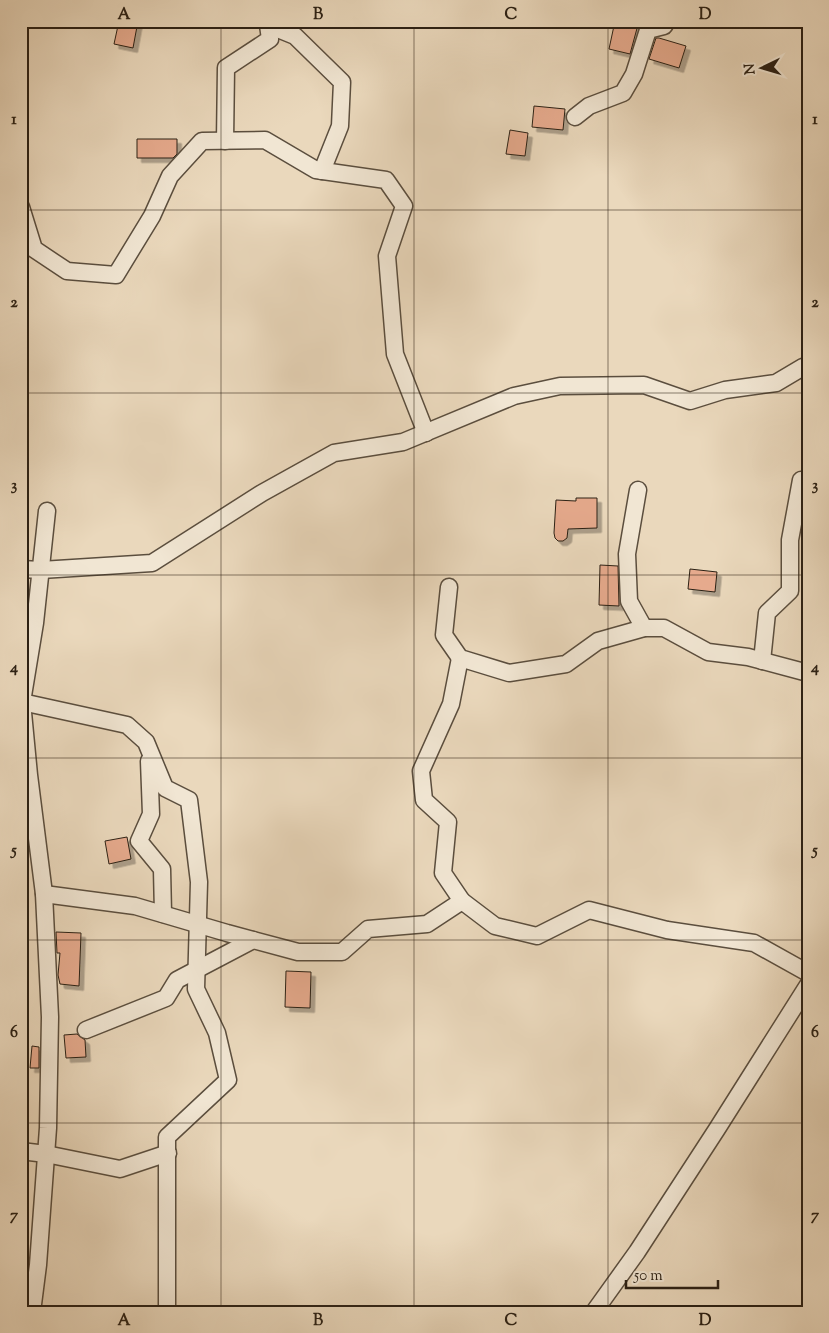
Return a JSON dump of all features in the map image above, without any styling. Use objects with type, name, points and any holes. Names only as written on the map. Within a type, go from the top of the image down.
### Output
[{"type":"street","points":[[575,116],[589,106],[623,93],[634,74],[648,30],[664,26],[667,21]]},
{"type":"street","points":[[225,141],[226,68],[270,39],[267,23]]},
{"type":"street","points":[[267,23],[295,36],[342,82],[340,126],[322,171]]},
{"type":"street","points":[[21,207],[34,249],[67,271],[116,275],[152,216],[170,176],[202,141],[265,140],[316,170],[386,180],[404,206],[387,256],[396,354],[426,432]]},
{"type":"street","points":[[21,569],[41,570],[152,563],[262,493],[334,453],[403,442],[514,396],[560,386],[644,385],[690,401],[725,390],[776,383],[803,367],[808,367]]},
{"type":"street","points":[[762,661],[767,613],[790,591],[790,540],[801,480]]},
{"type":"street","points":[[638,490],[627,564],[629,601],[644,628]]},
{"type":"street","points":[[32,1312],[38,1265],[46,1154],[50,1017],[44,894],[22,702],[35,623],[47,510]]},
{"type":"street","points":[[450,587],[444,635],[460,658],[509,673],[566,664],[598,641],[644,628],[664,628],[708,652],[748,657],[808,672]]},
{"type":"street","points":[[460,658],[451,704],[421,771],[424,800],[448,822],[443,873],[462,901],[495,926],[537,936],[589,910],[667,930],[754,943],[808,973]]},
{"type":"street","points":[[22,702],[127,725],[146,742],[165,788],[189,800],[199,882],[196,989],[217,1033],[228,1080],[167,1137],[167,1312]]},
{"type":"street","points":[[149,750],[150,814],[140,842],[162,870],[163,914]]},
{"type":"street","points":[[44,894],[135,906],[298,952],[342,952],[368,929],[427,924],[462,901]]},
{"type":"street","points":[[86,1030],[166,998],[177,980],[253,940]]},
{"type":"street","points":[[594,1312],[637,1252],[808,986]]},
{"type":"street","points":[[21,1151],[46,1154],[120,1169],[168,1153]]},
{"type":"building","points":[[119,21],[138,21],[133,48],[114,44]]},
{"type":"building","points":[[615,21],[639,21],[630,54],[609,49]]},
{"type":"building","points":[[656,38],[686,46],[679,68],[649,59]]},
{"type":"building","points":[[534,106],[565,109],[563,130],[532,127]]},
{"type":"building","points":[[510,130],[528,133],[525,156],[506,154]]},
{"type":"building","points":[[137,139],[177,139],[177,154],[173,158],[137,158]]},
{"type":"building","points":[[576,498],[597,498],[597,528],[568,529],[567,538],[563,541],[558,541],[554,533],[556,500],[576,501]]},
{"type":"building","points":[[600,565],[618,566],[619,606],[599,605]]},
{"type":"building","points":[[690,569],[717,572],[715,592],[688,589]]},
{"type":"building","points":[[127,837],[131,859],[109,864],[105,841]]},
{"type":"building","points":[[56,932],[81,933],[79,986],[60,984],[58,975],[60,953],[57,953]]},
{"type":"building","points":[[286,971],[311,972],[310,1008],[285,1007]]},
{"type":"building","points":[[77,1034],[85,1040],[86,1057],[66,1058],[64,1035]]},
{"type":"building","points":[[32,1046],[39,1047],[39,1068],[30,1068]]}]
